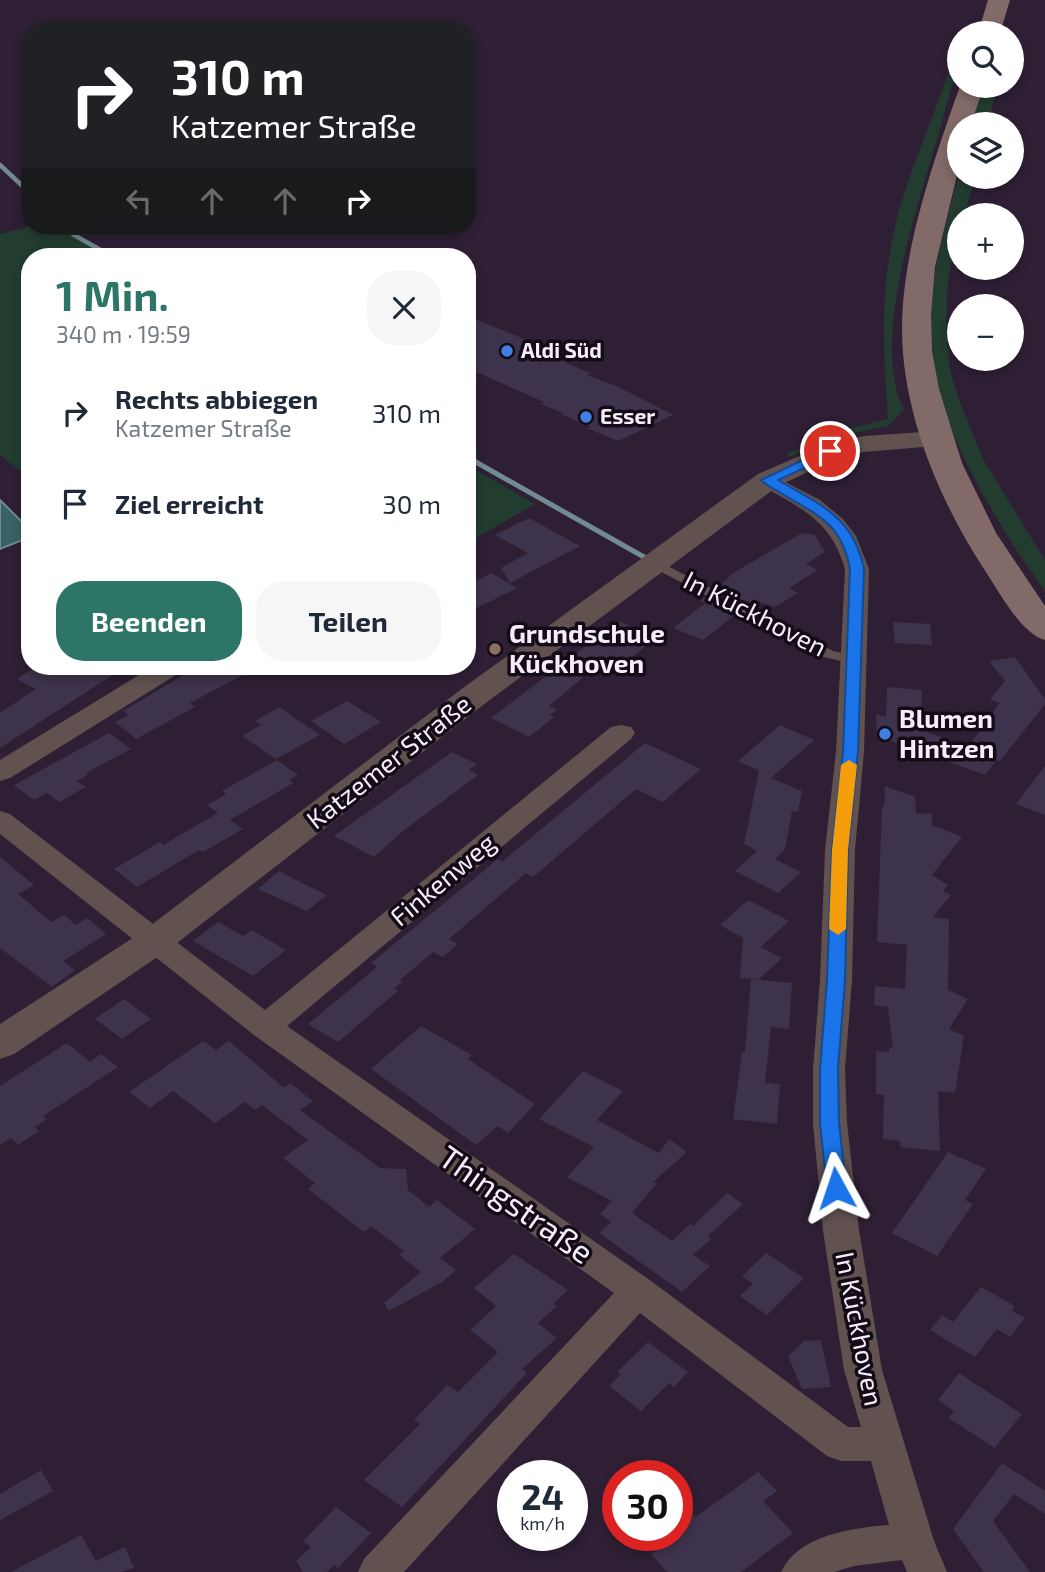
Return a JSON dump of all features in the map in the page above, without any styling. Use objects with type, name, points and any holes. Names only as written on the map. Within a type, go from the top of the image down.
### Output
[{"type":"main road","points":[[993,21],[999,0]]},
{"type":"main road","points":[[968,98],[953,141],[923,253],[918,348],[937,439],[950,476],[973,522],[1002,569],[1045,629]]},
{"type":"street","name":"Katzemer Straße","points":[[0,1044],[155,942],[475,695],[768,480],[830,451],[864,444],[937,439]]},
{"type":"street","name":"In Kückhoven","points":[[768,480],[823,512],[853,546],[857,569],[850,752],[840,850],[836,980],[829,1069],[830,1123],[841,1230],[863,1370],[920,1557]]},
{"type":"street","points":[[0,772],[157,675]]},
{"type":"street","name":"Finkenweg","points":[[265,1027],[621,733]]},
{"type":"street","name":"Thingstraße","points":[[0,820],[265,1027],[638,1291],[841,1444],[884,1444]]},
{"type":"street","points":[[378,1572],[638,1291]]},
{"type":"street","points":[[801,1572],[815,1559],[854,1547],[920,1557]]},
{"type":"lane","name":"In Kückhoven","points":[[656,564],[829,654],[854,660]]},
{"type":"shaded area","points":[[947,77],[947,98],[949,98],[911,228],[897,292],[892,356],[895,385],[904,410],[888,426],[844,435],[788,457],[788,453],[842,430],[888,419],[884,315],[888,264],[899,211]]},
{"type":"shaded area","points":[[979,98],[994,98],[991,112],[975,112]]},
{"type":"shaded area","points":[[955,189],[972,189],[968,203],[952,203]]},
{"type":"shaded area","points":[[947,221],[947,371],[950,371],[983,459],[1045,560],[1045,591],[987,501],[953,433],[941,398],[933,364],[930,331],[939,252]]},
{"type":"shaded area","points":[[21,229],[21,235],[73,235],[93,248],[21,248],[21,472],[0,455],[0,234]]},
{"type":"shaded area","points":[[476,470],[535,504],[476,538]]},
{"type":"shaded area","points":[[0,500],[21,521],[21,540],[0,549]]},
{"type":"building","points":[[476,320],[542,348],[538,350],[673,415],[618,441],[541,404],[544,402],[476,372]]},
{"type":"building","points":[[529,518],[580,546],[510,583],[501,568],[528,553],[495,535]]},
{"type":"building","points":[[806,533],[815,535],[825,552],[806,564],[818,570],[789,588],[798,593],[775,607],[753,600],[748,604],[716,588],[735,572]]},
{"type":"building","points":[[491,573],[517,588],[476,608],[476,582]]},
{"type":"building","points":[[704,597],[736,614],[703,640],[673,628],[705,603],[700,601]]},
{"type":"building","points":[[619,621],[635,628],[641,624],[662,633],[626,662],[610,655],[549,706],[557,710],[550,715],[554,717],[529,737],[491,718]]},
{"type":"building","points":[[893,622],[930,624],[932,645],[895,643]]},
{"type":"building","points":[[1015,657],[1045,699],[1045,704],[1000,761],[997,760],[985,775],[877,736],[876,714],[886,717],[887,687],[922,690],[921,730],[968,747],[1000,703],[990,699],[1005,681],[989,661]]},
{"type":"building","points":[[23,675],[113,675],[0,748],[0,713],[36,689],[17,679]]},
{"type":"building","points":[[184,675],[243,675],[190,703],[195,707],[136,739],[115,722],[129,715],[123,711]]},
{"type":"building","points":[[347,701],[381,722],[344,744],[311,721]]},
{"type":"building","points":[[279,707],[320,735],[276,759],[242,736],[261,725],[255,721]]},
{"type":"building","points":[[780,725],[814,740],[771,778],[802,791],[798,812],[792,811],[785,849],[775,859],[801,872],[778,893],[735,871],[757,851],[744,844],[759,771],[738,761]]},
{"type":"building","points":[[109,733],[131,749],[86,773],[88,775],[77,781],[86,787],[59,802],[47,793],[34,800],[14,785]]},
{"type":"building","points":[[645,743],[701,769],[663,802],[636,789],[533,877],[526,873],[449,939],[458,944],[443,957],[433,952],[400,980],[403,982],[394,988],[398,991],[338,1042],[308,1024],[377,967],[371,963],[498,859],[503,861]]},
{"type":"building","points":[[452,752],[477,764],[469,770],[478,775],[403,831],[374,857],[334,836]]},
{"type":"building","points":[[277,760],[298,775],[289,780],[293,783],[230,820],[243,829],[203,852],[199,850],[137,887],[114,869],[218,813],[207,805],[226,794],[222,791]]},
{"type":"building","points":[[1045,766],[1045,815],[1016,804]]},
{"type":"building","points":[[885,786],[915,797],[916,813],[932,814],[932,825],[962,837],[932,875],[948,885],[943,891],[951,895],[933,917],[949,919],[948,990],[968,999],[949,1029],[964,1036],[955,1093],[938,1091],[940,1151],[900,1147],[900,1141],[883,1139],[884,1095],[876,1094],[876,1051],[889,1052],[889,1047],[893,1048],[888,1007],[874,1005],[875,986],[905,989],[907,945],[877,942]]},
{"type":"building","points":[[0,857],[34,885],[18,894],[51,922],[64,915],[76,925],[87,918],[106,934],[63,961],[75,970],[52,987],[0,948]]},
{"type":"building","points":[[279,871],[327,895],[307,911],[258,889]]},
{"type":"building","points":[[748,900],[789,921],[761,947],[782,958],[759,979],[740,978],[743,938],[720,925]]},
{"type":"building","points":[[218,922],[243,936],[252,930],[286,950],[253,976],[193,941]]},
{"type":"building","points":[[751,979],[792,983],[789,1029],[771,1027],[765,1083],[780,1084],[777,1124],[733,1119],[742,1052],[745,1052]]},
{"type":"building","points":[[124,999],[151,1019],[122,1039],[95,1019]]},
{"type":"building","points":[[421,1026],[472,1055],[468,1059],[535,1104],[508,1133],[498,1126],[476,1145],[371,1069]]},
{"type":"building","points":[[203,1041],[216,1050],[229,1041],[284,1088],[290,1083],[313,1101],[300,1110],[380,1168],[406,1169],[408,1190],[429,1207],[437,1200],[475,1229],[440,1258],[456,1270],[442,1282],[389,1311],[384,1303],[421,1272],[399,1255],[404,1251],[371,1226],[364,1232],[308,1189],[315,1183],[283,1158],[308,1140],[262,1105],[255,1110],[245,1102],[215,1123],[173,1091],[150,1108],[129,1092]]},
{"type":"building","points":[[67,1043],[90,1062],[101,1054],[118,1067],[43,1116],[47,1119],[35,1127],[39,1131],[18,1145],[11,1138],[0,1145],[0,1086]]},
{"type":"building","points":[[583,1071],[623,1091],[597,1120],[659,1153],[669,1139],[687,1152],[653,1182],[657,1183],[632,1213],[672,1241],[690,1224],[693,1226],[727,1193],[743,1204],[708,1236],[711,1239],[693,1255],[710,1266],[682,1292],[599,1233],[611,1222],[600,1214],[612,1201],[567,1177],[594,1147],[539,1119]]},
{"type":"building","points":[[948,1152],[986,1169],[965,1200],[973,1204],[937,1256],[892,1233]]},
{"type":"building","points":[[766,1253],[804,1278],[767,1315],[740,1296],[753,1284],[742,1276]]},
{"type":"building","points":[[514,1254],[568,1290],[553,1304],[557,1306],[538,1323],[557,1338],[522,1369],[527,1373],[402,1507],[364,1480],[420,1424],[414,1420],[447,1385],[458,1392],[498,1352],[470,1330],[496,1306],[474,1288]]},
{"type":"building","points":[[981,1287],[1015,1306],[1012,1311],[1025,1318],[1010,1337],[997,1329],[975,1357],[930,1330],[942,1315],[953,1322]]},
{"type":"building","points":[[821,1340],[831,1387],[802,1389],[788,1356],[804,1341]]},
{"type":"building","points":[[648,1342],[688,1372],[674,1387],[669,1383],[641,1411],[609,1386],[621,1374],[617,1372]]},
{"type":"building","points":[[959,1373],[1022,1414],[995,1448],[948,1418],[954,1411],[938,1400]]},
{"type":"building","points":[[1002,1463],[1045,1491],[1045,1514],[1014,1494],[993,1521],[1030,1572],[984,1572],[953,1529]]},
{"type":"building","points":[[41,1470],[53,1491],[0,1520],[0,1494]]},
{"type":"building","points":[[758,1472],[777,1491],[763,1501],[793,1533],[741,1572],[667,1572],[651,1554],[655,1551],[693,1551],[693,1514],[696,1517]]},
{"type":"building","points":[[336,1507],[371,1533],[338,1568],[334,1565],[327,1572],[303,1572],[296,1561],[311,1547],[303,1541]]},
{"type":"building","points":[[81,1535],[96,1561],[125,1547],[134,1568],[121,1572],[11,1572]]},
{"type":"waterway","points":[[0,165],[21,185]]},
{"type":"waterway","points":[[74,235],[97,248]]},
{"type":"waterway","points":[[476,462],[644,557]]},
{"type":"slow traffic","points":[[838,929],[840,850],[849,765]]},
{"type":"place","name":"Aldi Süd","points":[[507,351]]},
{"type":"place","name":"Esser","points":[[586,417]]},
{"type":"place","name":"Grundschule Kückhoven","points":[[495,649]]},
{"type":"place","name":"Blumen Hintzen","points":[[885,734]]},
{"type":"route","points":[[830,451],[768,480],[823,512],[839,528],[853,546],[857,569],[850,752],[840,850],[836,980],[829,1069],[830,1123],[836,1188]]}]
